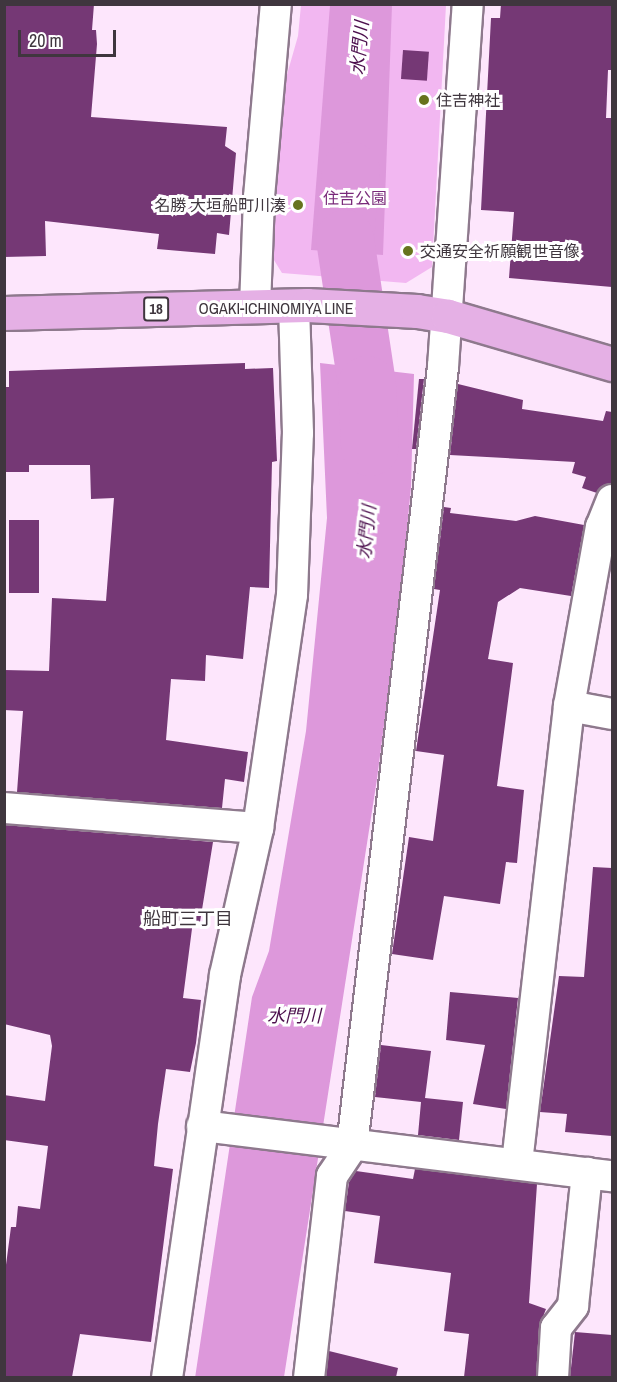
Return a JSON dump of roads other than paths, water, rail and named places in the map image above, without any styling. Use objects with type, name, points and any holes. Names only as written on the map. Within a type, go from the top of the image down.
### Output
[{"type":"main road","name":"OGAKI-ICHINOMIYA LINE","points":[[4,313],[301,305],[433,313],[612,364]]},
{"type":"street","points":[[255,307],[259,197],[276,4]]},
{"type":"street","points":[[309,1377],[332,1176],[342,1145],[468,4]]},
{"type":"street","points":[[167,1377],[214,1127],[225,975],[258,828],[292,595],[301,305]]},
{"type":"street","points":[[517,1163],[569,706],[601,527],[612,500]]},
{"type":"street","points":[[569,706],[612,714]]},
{"type":"street","points":[[4,808],[258,828]]},
{"type":"street","points":[[214,1127],[342,1145],[600,1174],[573,1306],[556,1328],[553,1377]]},
{"type":"water","name":"水門川","points":[[330,5],[392,5],[383,255],[311,250]]},
{"type":"water","name":"水門川","points":[[320,363],[414,374],[411,487],[400,602],[377,779],[284,1377],[195,1378],[252,997],[269,951],[306,731],[327,518]]},
{"type":"waterway","name":"水門川","points":[[351,171],[345,239],[367,385],[370,447]]},
{"type":"place","name":"住吉神社","points":[[424,100]]},
{"type":"place","name":"名勝 大垣船町川湊","points":[[298,205]]},
{"type":"place","name":"交通安全祈願観世音像","points":[[408,251]]},
{"type":"district","name":"船町三丁目","points":[[188,919]]},
{"type":"park label","name":"住吉公園","points":[[355,198]]}]
